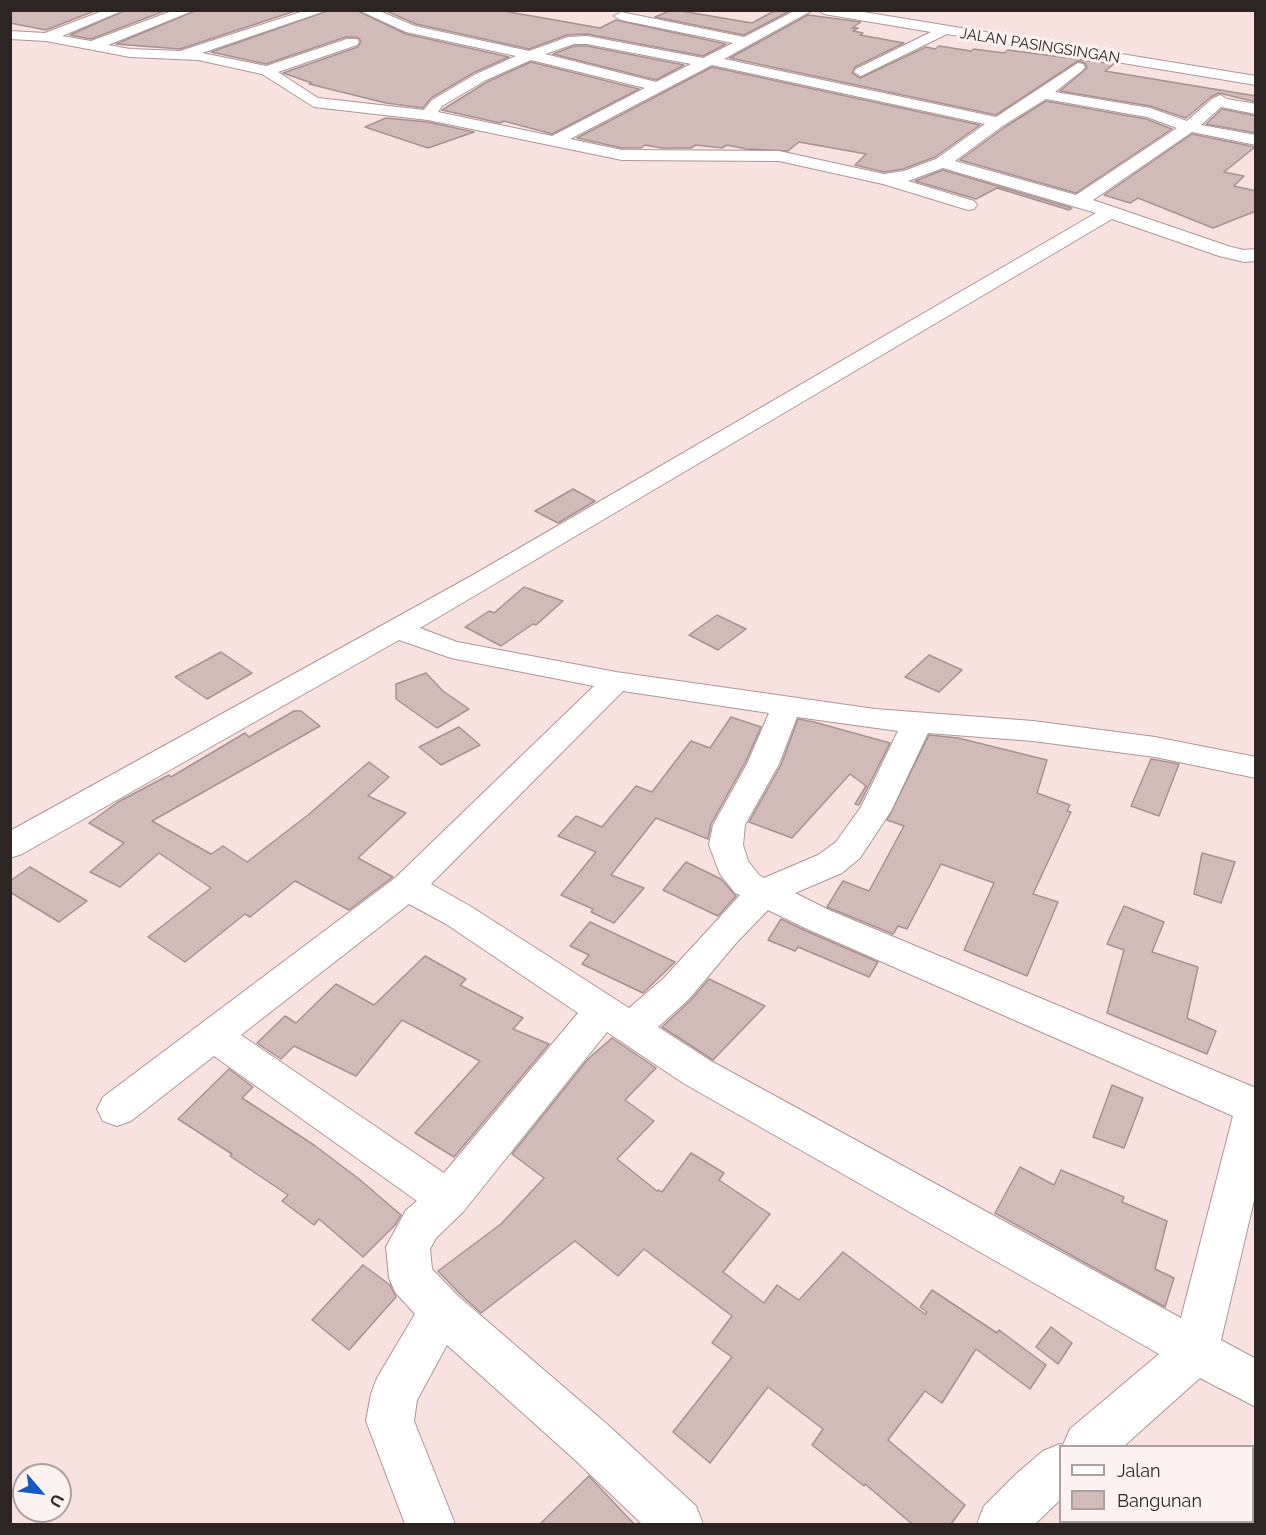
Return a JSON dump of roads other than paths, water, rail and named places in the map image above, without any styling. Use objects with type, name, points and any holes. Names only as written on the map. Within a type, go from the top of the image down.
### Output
[{"type":"street","points":[[46,37],[118,10]]},
{"type":"street","points":[[161,10],[184,12]]},
{"type":"street","points":[[182,54],[322,10]]},
{"type":"street","points":[[364,10],[384,16],[400,26],[658,87]]},
{"type":"street","name":"JALAN PASINGSINGAN","points":[[824,10],[875,15],[938,34],[1256,81]]},
{"type":"street","points":[[93,46],[184,12]]},
{"type":"street","points":[[274,12],[301,17]]},
{"type":"street","points":[[554,141],[804,12]]},
{"type":"street","points":[[621,16],[748,42]]},
{"type":"street","points":[[861,72],[938,34]]},
{"type":"street","points":[[10,35],[46,37],[144,54],[182,54],[267,71],[290,84],[308,99],[428,116],[622,155],[779,156],[884,179],[968,205]]},
{"type":"street","points":[[492,46],[511,39]]},
{"type":"street","points":[[428,116],[437,103],[453,92],[530,55],[566,41],[580,40],[708,62],[998,122]]},
{"type":"street","points":[[267,71],[352,42]]},
{"type":"street","points":[[884,179],[907,176],[942,163],[998,122],[1043,94],[1078,67]]},
{"type":"street","points":[[343,105],[372,91]]},
{"type":"street","points":[[1043,94],[1150,113],[1189,127],[1256,140]]},
{"type":"street","points":[[1079,201],[1189,127],[1218,101],[1256,109]]},
{"type":"street","points":[[942,163],[1079,201],[1226,252],[1244,256],[1256,255]]},
{"type":"street","points":[[10,846],[483,581],[1109,213]]},
{"type":"street","points":[[395,629],[451,649],[616,681],[786,707],[917,723],[1033,730],[1155,747],[1256,768]]},
{"type":"street","points":[[117,1109],[407,887],[616,681]]},
{"type":"street","points":[[786,707],[763,764],[729,825],[726,845],[732,865],[747,884],[817,919],[1255,1106],[1195,1352],[1144,1399],[1088,1445]]},
{"type":"street","points":[[678,1524],[591,1442],[442,1311],[411,1278],[408,1247],[420,1224],[448,1199],[617,1019],[676,989],[724,933],[765,891],[830,864],[849,850],[875,811],[917,723]]},
{"type":"street","points":[[407,887],[458,915],[697,1072],[1256,1384]]},
{"type":"street","points":[[214,1036],[448,1199]]},
{"type":"street","points":[[430,1524],[394,1438],[390,1421],[398,1386],[442,1311]]},
{"type":"street","points":[[1002,1524],[1033,1491],[1059,1469]]}]
